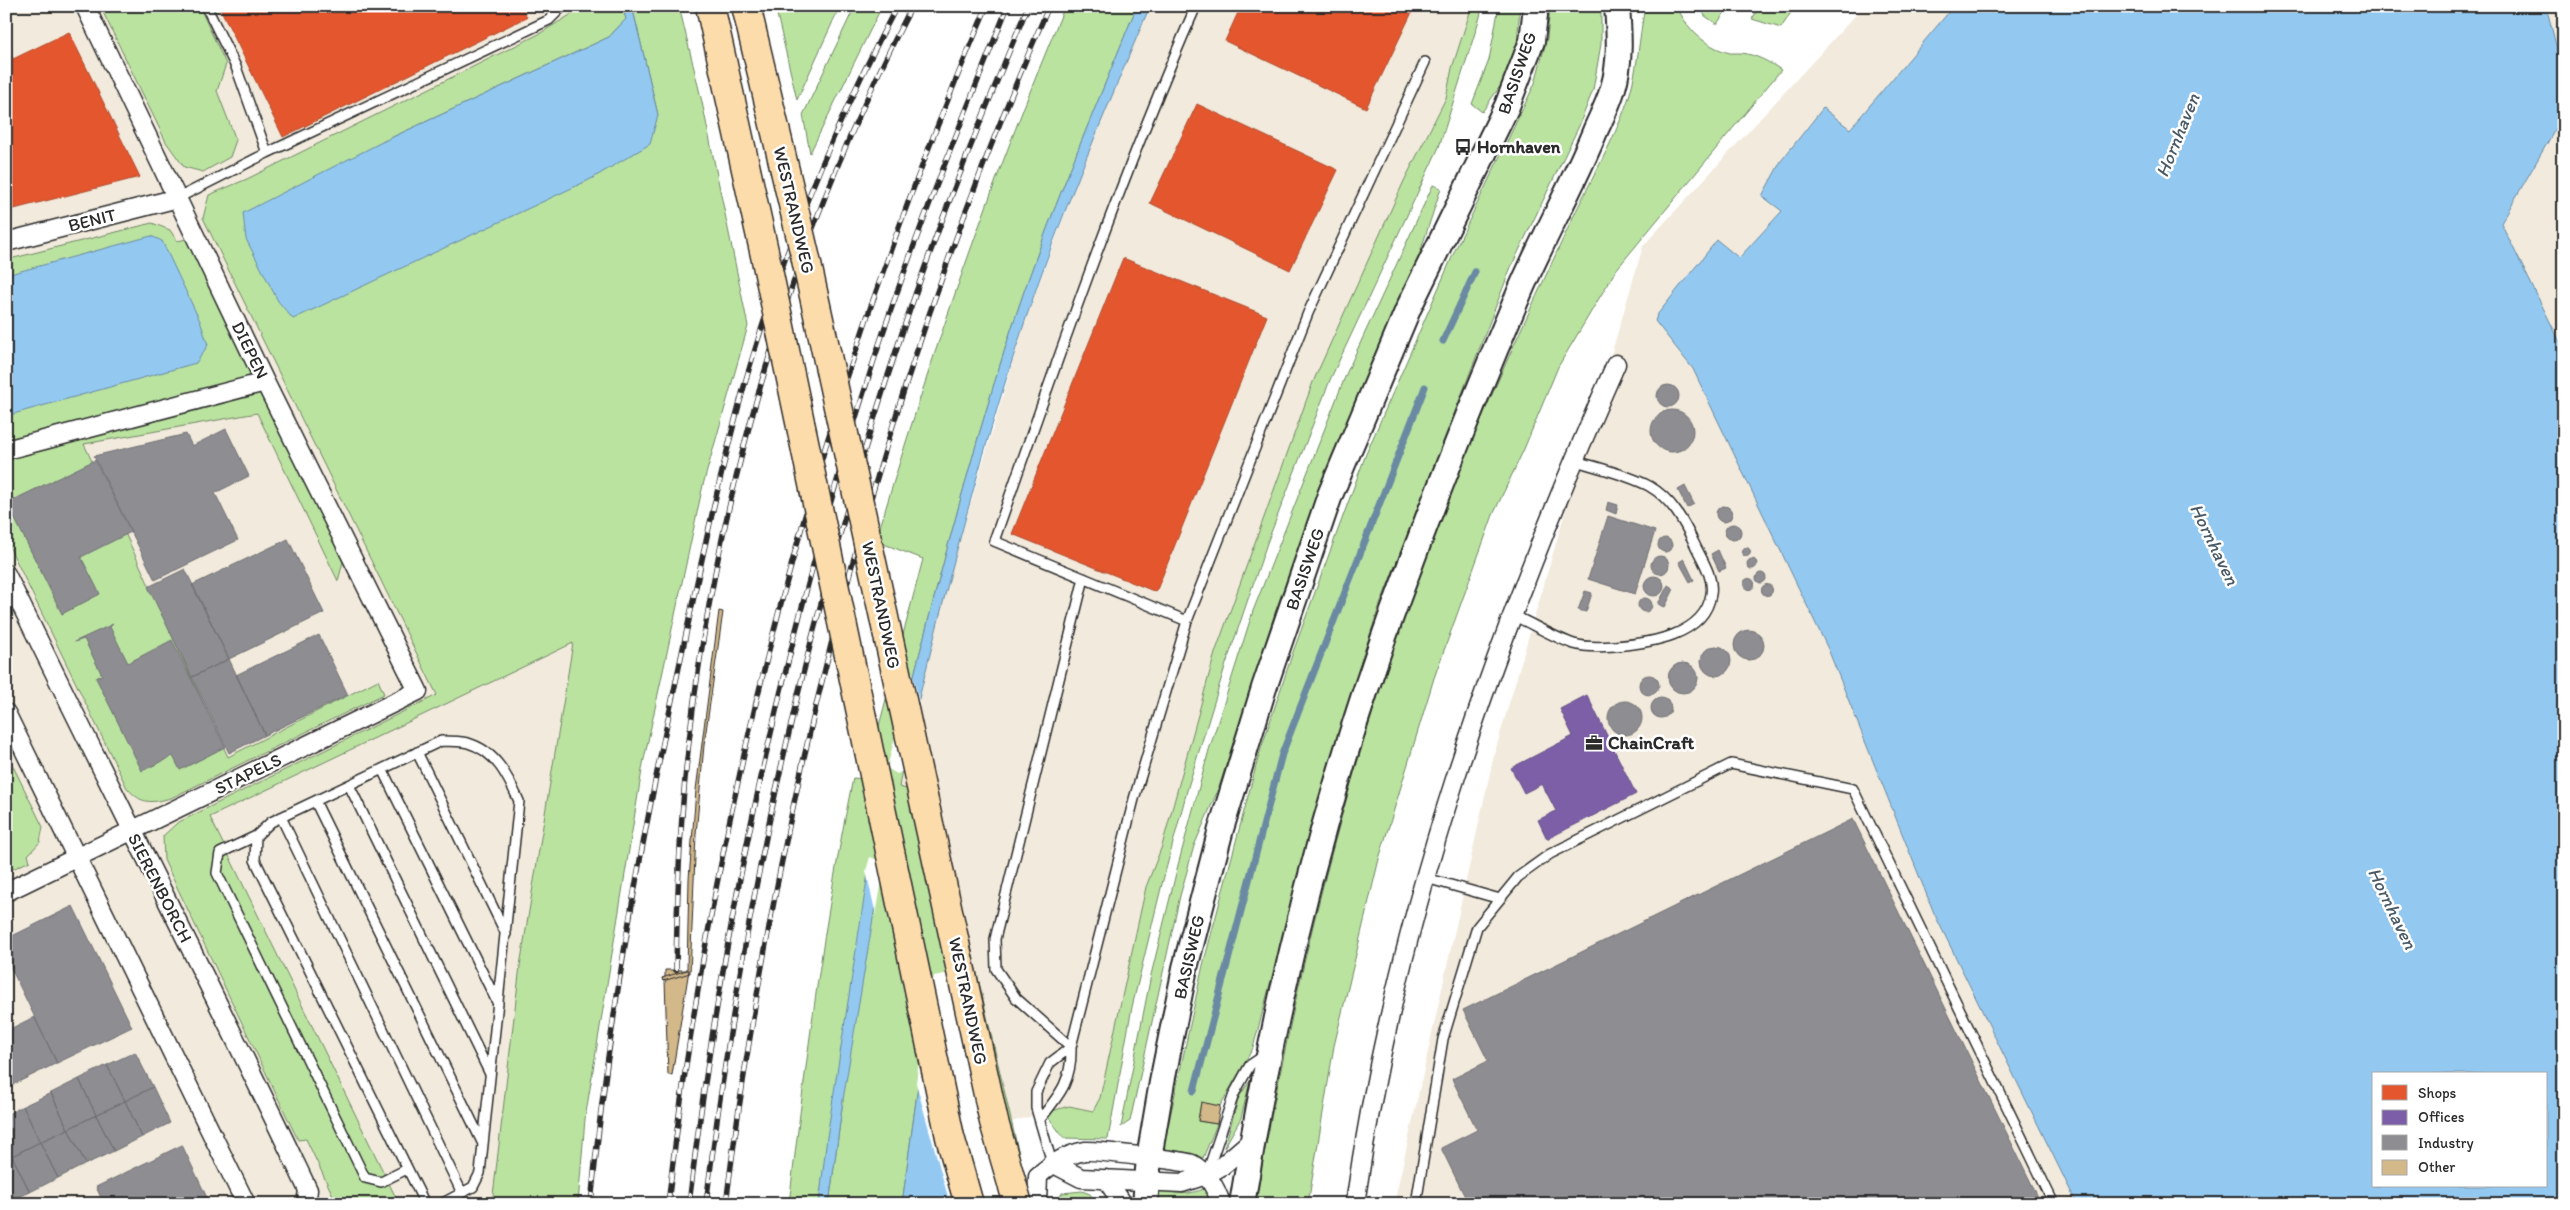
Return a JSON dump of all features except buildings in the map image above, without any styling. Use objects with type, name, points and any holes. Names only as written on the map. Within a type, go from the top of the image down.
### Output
[{"type":"highway","points":[[710,6],[766,260],[948,1127],[969,1204]]},
{"type":"highway","name":"WESTRANDWEG","points":[[746,6],[805,255],[994,1122],[1018,1204]]},
{"type":"main road","name":"BASISWEG","points":[[1147,1181],[1185,968],[1221,829],[1264,688],[1330,495],[1409,307],[1507,106],[1532,41],[1536,6]]},
{"type":"main road","points":[[1242,1204],[1252,1140],[1298,928],[1358,711],[1392,615],[1483,378],[1525,279],[1576,180],[1614,86],[1620,40],[1617,7]]},
{"type":"street","name":"DIEPEN","points":[[85,6],[265,382],[418,691]]},
{"type":"street","name":"BENIT","points":[[6,242],[178,198]]},
{"type":"street","points":[[1355,1204],[1375,1086],[1426,878],[1460,761],[1512,615],[1574,460],[1616,364]]},
{"type":"street","points":[[6,450],[265,382]]},
{"type":"street","name":"SIERENBORCH","points":[[6,574],[131,831],[213,991],[308,1190],[306,1204]]},
{"type":"street","name":"STAPELS","points":[[6,892],[418,691]]},
{"type":"street","points":[[6,713],[246,1204]]},
{"type":"street","points":[[1206,1175],[1222,1166],[1252,1140]]},
{"type":"street","points":[[1037,1204],[1038,1176],[1052,1163],[1086,1151],[1147,1181]]},
{"type":"street","points":[[1052,1163],[1081,1178],[1147,1181],[1190,1163],[1206,1175],[1218,1193],[1221,1204]]},
{"type":"street","points":[[1106,1179],[1123,1204]]},
{"type":"lane","points":[[206,6],[236,66],[267,153]]},
{"type":"lane","points":[[178,198],[267,153],[549,20],[563,6]]},
{"type":"lane","points":[[1187,621],[994,541],[1095,254],[1172,60],[1196,6]]},
{"type":"lane","points":[[1041,1118],[1059,1096],[1071,1067],[1071,1047],[1134,799],[1187,621],[1308,313],[1425,62]]},
{"type":"lane","points":[[1512,615],[1575,644],[1610,646],[1648,642],[1678,632],[1699,619],[1710,602],[1712,583],[1684,522],[1674,508],[1648,486],[1574,460]]},
{"type":"lane","points":[[1071,1047],[1016,998],[996,969],[995,939],[1084,578]]},
{"type":"lane","points":[[408,1169],[381,1182],[365,1178],[217,873],[220,853],[256,836],[271,822],[441,741],[468,743],[489,753],[505,772],[520,801],[480,1173],[473,1187],[441,1204]]},
{"type":"lane","points":[[417,752],[506,934]]},
{"type":"lane","points":[[1416,1204],[1443,1039],[1477,927],[1518,877],[1550,854],[1731,764],[1853,789],[2054,1204]]},
{"type":"lane","points":[[382,769],[498,1005]]},
{"type":"lane","points":[[349,785],[491,1074]]},
{"type":"lane","points":[[315,801],[483,1144]]},
{"type":"lane","points":[[281,817],[462,1193]]},
{"type":"lane","points":[[256,836],[255,860],[425,1204]]},
{"type":"lane","points":[[1426,878],[1500,899]]},
{"type":"lane","points":[[1052,1163],[1041,1118],[1036,1108],[1036,1092],[1050,1063],[1071,1047]]},
{"type":"lane","points":[[1206,1175],[1234,1094],[1250,1065],[1270,1052]]},
{"type":"shaded area","points":[[6,6],[658,6],[731,240],[539,1204],[6,1204]]},
{"type":"shaded area","points":[[1150,6],[1472,6],[1452,68],[1446,98],[1404,181],[1313,382],[1215,653],[1162,846],[1146,887],[1100,1098],[1093,1111],[1069,1106],[1011,1122],[936,797],[899,787],[940,607],[1025,321],[1093,139]]},
{"type":"shaded area","points":[[1864,6],[2274,6],[2117,1204],[1394,1204],[1494,755],[1643,246]]},
{"type":"shaded area","points":[[2361,6],[2564,6],[2564,393]]},
{"type":"green space","points":[[100,6],[199,6],[226,64],[217,91],[236,140],[230,157],[203,172],[184,167],[166,142]]},
{"type":"green space","points":[[581,6],[622,6],[626,19],[609,37],[382,142],[658,115],[632,6],[679,6],[702,102],[748,326],[703,485],[643,764],[585,1119],[578,1204],[492,1204],[520,966],[573,643],[210,817],[399,1204],[337,1204],[306,1139],[298,1140],[164,860],[163,836],[177,823],[437,695],[203,218],[209,195],[247,179],[539,34],[580,9]]},
{"type":"green space","points":[[775,6],[840,6],[797,100]]},
{"type":"green space","points":[[855,6],[882,6],[810,153],[803,115]]},
{"type":"green space","points":[[1065,6],[1137,6],[1054,209],[1010,333],[962,495],[890,768],[902,769],[899,787],[936,797],[1028,1193],[930,997],[902,1204],[829,1204],[843,1100],[834,1097],[819,1204],[789,1204],[824,937],[853,778],[865,779],[923,559],[876,541],[896,473],[963,271],[1012,138]]},
{"type":"green space","points":[[1472,6],[1482,6],[1480,17],[1439,147],[1330,380],[1267,543],[1224,670],[1188,787],[1162,884],[1132,1007],[1108,1139],[1064,1138],[1045,1113],[1069,1106],[1093,1111],[1100,1098],[1146,887],[1162,846],[1215,653],[1313,382],[1404,181],[1446,98],[1452,68]]},
{"type":"green space","points":[[1499,6],[1520,6],[1517,44],[1508,75],[1482,112],[1472,104],[1489,60]]},
{"type":"green space","points":[[1550,6],[1601,6],[1601,44],[1593,90],[1579,126],[1511,267],[1378,610],[1330,759],[1253,1048],[1220,1106],[1201,1103],[1198,1121],[1217,1124],[1203,1158],[1190,1153],[1163,1149],[1203,965],[1259,755],[1293,652],[1366,454],[1456,248],[1535,83],[1547,38]]},
{"type":"green space","points":[[1645,6],[1677,6],[1691,29],[1705,42],[1730,53],[1742,53],[1758,57],[1781,70],[1616,270],[1558,367],[1524,449],[1493,515],[1434,678],[1379,859],[1334,1046],[1308,1204],[1256,1204],[1276,1096],[1314,920],[1351,782],[1394,646],[1443,512],[1473,440],[1576,210],[1622,116],[1634,77]]},
{"type":"green space","points":[[1700,6],[1710,6],[1709,10],[1712,6],[1729,6],[1717,24],[1705,16]]},
{"type":"green space","points":[[1760,6],[1795,6],[1781,28],[1752,19]]},
{"type":"green space","points":[[1433,185],[1441,188],[1416,265],[1376,354],[1316,499],[1276,610],[1218,790],[1194,846],[1180,896],[1130,1121],[1121,1127],[1151,975],[1178,865],[1209,750],[1253,611],[1347,372]]},
{"type":"green space","points":[[152,223],[170,230],[177,241],[187,239],[343,562],[338,581],[257,413],[84,444],[228,757],[378,680],[384,694],[171,798],[152,802],[142,800],[132,794],[127,788],[6,540],[6,260]]},
{"type":"green space","points":[[6,752],[43,827],[40,842],[28,855],[30,861],[6,872]]},
{"type":"green space","points":[[1250,1081],[1241,1118],[1224,1148],[1239,1097]]},
{"type":"green space","points":[[1206,1188],[1212,1204],[1156,1204],[1157,1189],[1182,1193]]},
{"type":"green space","points":[[1082,1191],[1090,1194],[1097,1204],[1055,1204],[1062,1193]]},
{"type":"water","points":[[622,6],[632,6],[658,115],[650,144],[591,179],[293,319],[278,301],[246,239],[243,213],[382,142],[609,37],[626,19]]},
{"type":"water","points":[[1137,6],[1150,6],[1069,202],[1025,321],[990,432],[959,544],[902,769],[890,768],[962,495],[1010,333],[1054,209]]},
{"type":"water","points":[[1954,6],[2546,6],[2564,76],[2564,114],[2501,223],[2564,350],[2564,1204],[2077,1204],[1934,913],[1828,649],[1693,369],[1655,321],[1657,315],[1717,240],[1739,258],[1782,211],[1762,196],[1781,161],[1823,108],[1850,129]]},
{"type":"water","points":[[151,236],[162,241],[200,321],[208,345],[196,363],[6,416],[6,275]]},
{"type":"water","points":[[870,860],[882,864],[843,1100],[829,1204],[819,1204],[827,1137]]},
{"type":"water","points":[[930,997],[1009,1204],[902,1204]]},
{"type":"pier","points":[[912,671],[920,705],[905,770],[897,774],[887,768]]},
{"type":"pier","points":[[870,857],[885,863],[876,915],[866,871]]},
{"type":"pier","points":[[944,974],[958,976],[1012,1204],[950,1204],[916,1083],[928,996],[934,976]]},
{"type":"waterway","points":[[1443,341],[1475,272]]},
{"type":"waterway","points":[[1194,1091],[1282,754],[1425,387]]},
{"type":"railway","points":[[591,1204],[606,1073],[636,879],[691,608],[727,453],[747,376],[794,234],[832,141],[874,50],[897,6]]},
{"type":"railway","points":[[676,970],[683,803],[697,679],[714,579],[736,480],[762,382],[793,285],[828,190],[868,97],[912,6]]},
{"type":"railway","points":[[668,1204],[688,1051],[714,898],[746,745],[784,593],[827,443],[875,295],[928,149],[987,6]]},
{"type":"railway","points":[[689,1204],[703,1096],[739,882],[761,776],[813,565],[843,461],[890,313],[938,180],[1008,6]]},
{"type":"railway","points":[[706,1204],[738,983],[759,873],[782,764],[836,547],[916,292],[962,168],[1028,6]]},
{"type":"railway","points":[[726,1204],[748,1050],[775,896],[807,744],[844,593],[887,444],[935,296],[989,150],[1049,6]]},
{"type":"place","name":"Hornhaven","points":[[1463,147]]},
{"type":"place","name":"ChainCraft","points":[[1594,743]]}]
